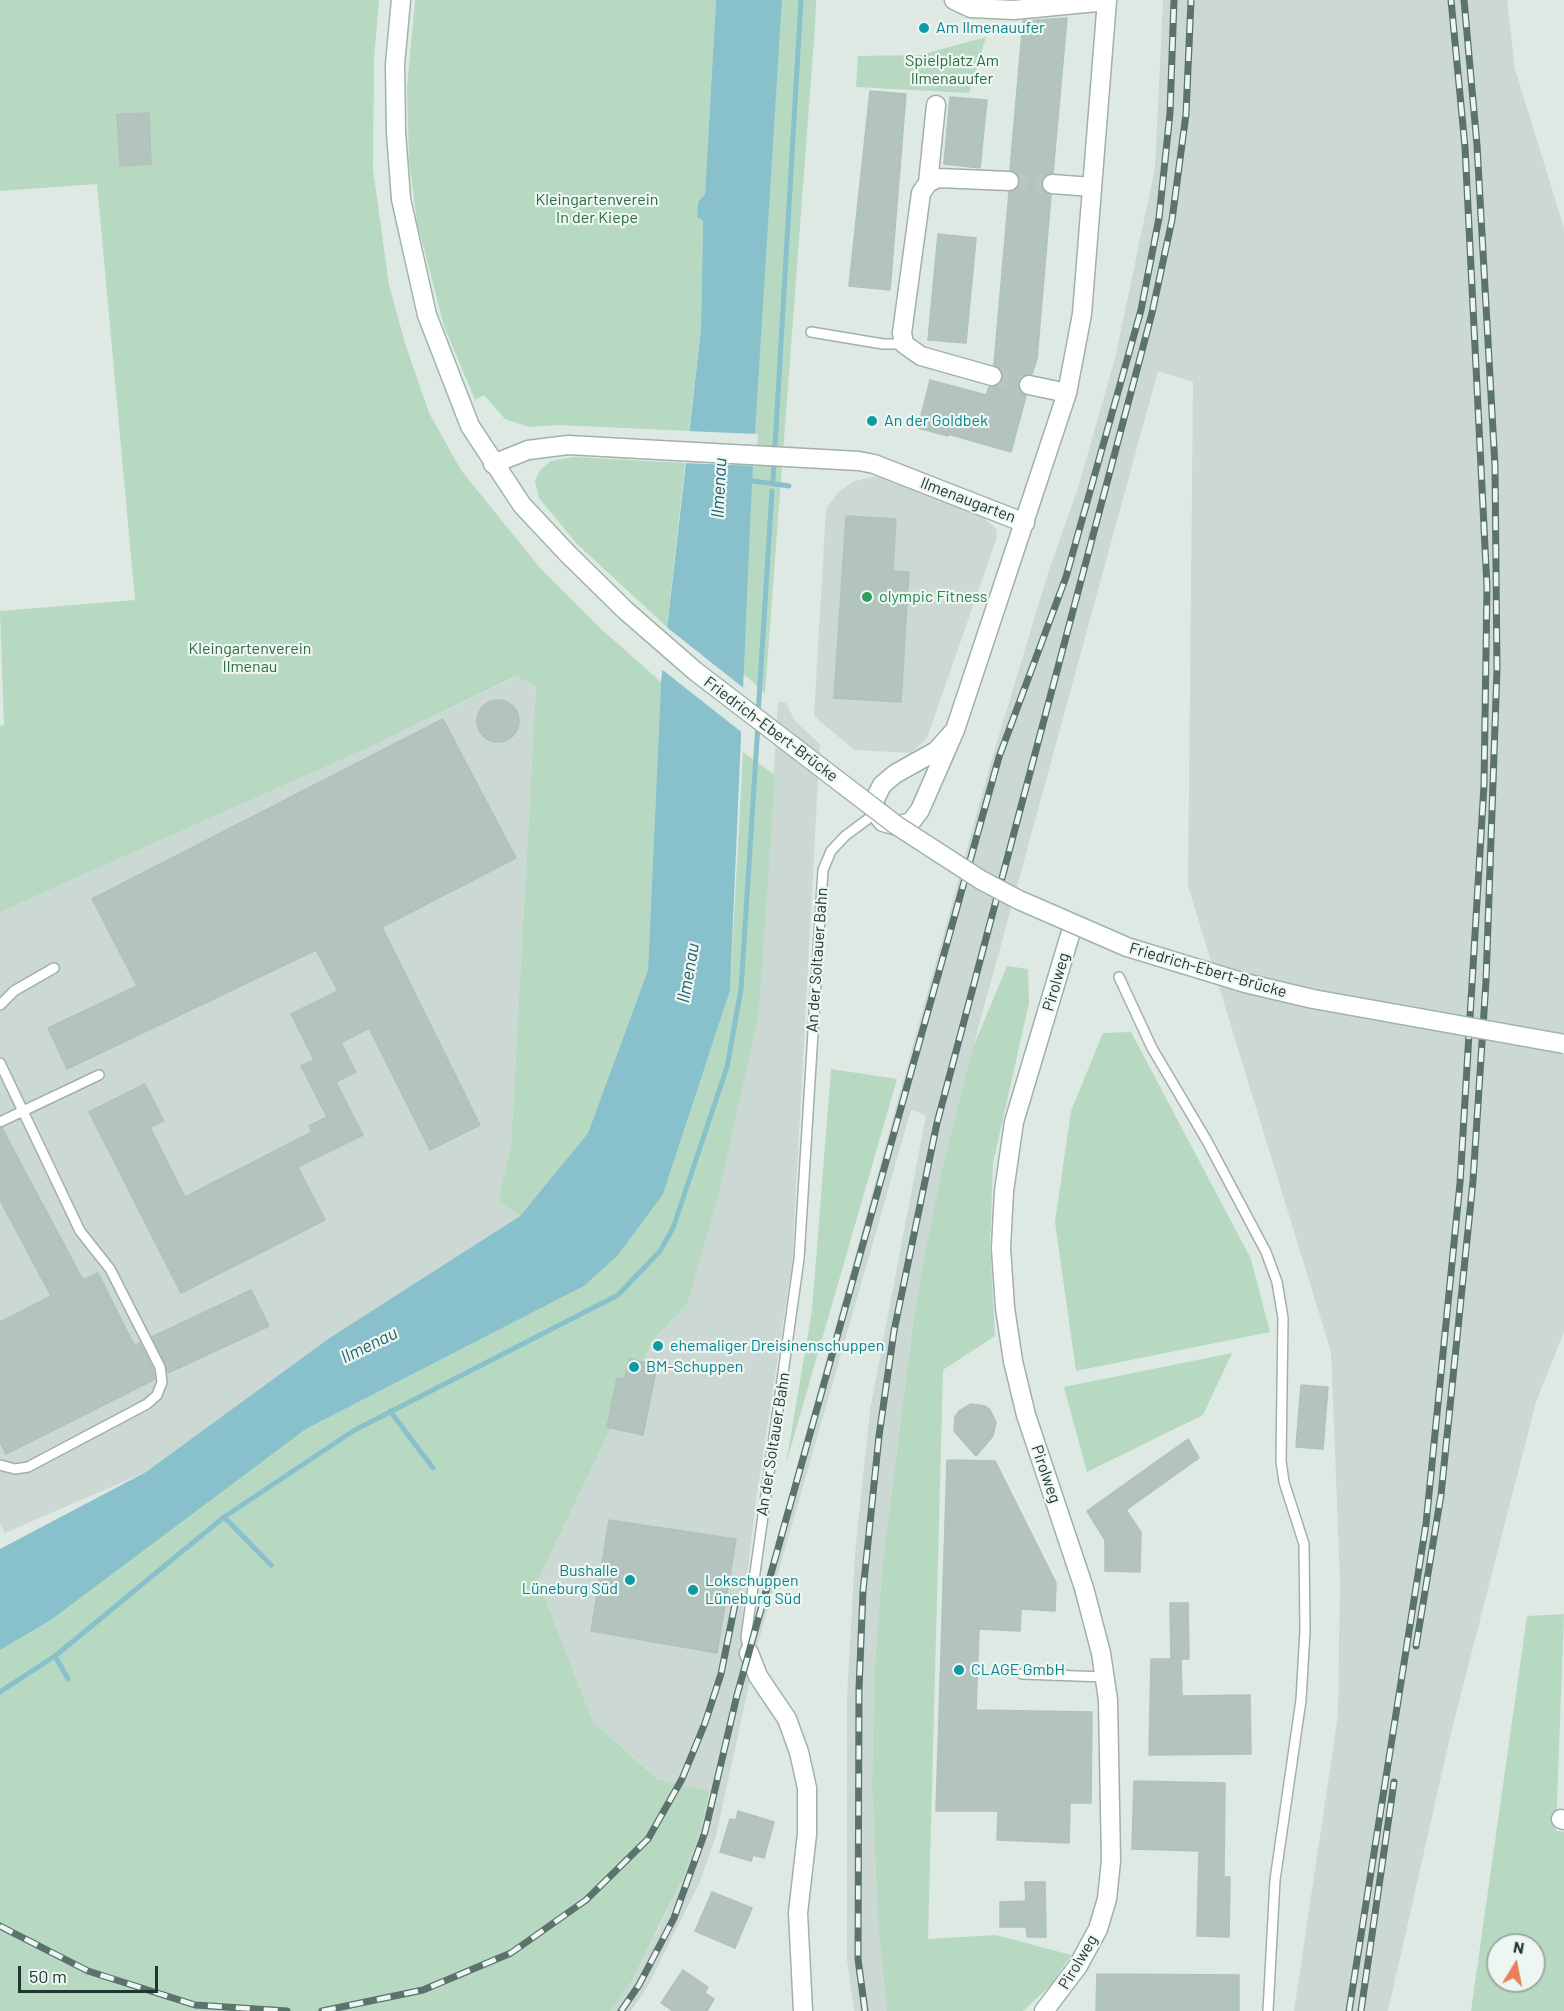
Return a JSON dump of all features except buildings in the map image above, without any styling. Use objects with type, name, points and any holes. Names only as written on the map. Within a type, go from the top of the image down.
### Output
[{"type":"street","name":"Friedrich-Ebert-Brücke","points":[[401,0],[395,64],[396,132],[401,199],[408,237],[433,333],[470,426],[493,464],[522,504],[567,553],[625,610],[695,671],[897,825],[981,880],[1073,925],[1127,947],[1245,983],[1313,999],[1564,1044]]},
{"type":"street","points":[[954,0],[971,8],[1014,10],[1107,0]]},
{"type":"street","name":"Ilmenaugarten","points":[[493,464],[528,450],[568,445],[852,461],[874,464],[1025,523],[1067,393],[1082,314],[1107,0]]},
{"type":"street","points":[[928,183],[936,105]]},
{"type":"street","points":[[992,376],[921,356],[904,344],[902,333],[921,193],[928,183],[938,178],[956,177],[1009,181]]},
{"type":"street","points":[[1052,184],[1092,187]]},
{"type":"street","points":[[1029,385],[1067,393]]},
{"type":"street","points":[[956,730],[936,751],[895,774],[882,785],[875,799],[876,813],[883,822],[897,826],[911,822],[920,810],[956,730],[1025,523]]},
{"type":"street","name":"Pirolweg","points":[[1044,2011],[1078,1966],[1098,1929],[1107,1899],[1111,1862],[1110,1733],[1105,1677],[1084,1588],[1026,1416],[1013,1361],[1005,1308],[1001,1248],[1004,1191],[1014,1122],[1073,925]]},
{"type":"street","name":"An der Soltauer Bahn","points":[[749,1653],[758,1676],[787,1719],[799,1752],[807,1788],[807,1834],[798,1913],[803,2011]]},
{"type":"lane","points":[[811,332],[884,344],[904,344]]},
{"type":"lane","name":"An der Soltauer Bahn","points":[[749,1653],[746,1637],[799,1259],[823,870],[831,851],[844,836],[876,813]]},
{"type":"lane","points":[[0,1005],[14,991],[54,968]]},
{"type":"lane","points":[[1119,976],[1152,1048],[1207,1141],[1266,1252],[1277,1282],[1283,1318],[1281,1461],[1284,1482],[1304,1544],[1305,1631],[1301,1700],[1275,1880],[1268,2011]]},
{"type":"lane","points":[[0,1063],[80,1231],[115,1279],[160,1367],[162,1382],[157,1395],[147,1404],[28,1467],[15,1469],[0,1465]]},
{"type":"lane","points":[[0,1122],[99,1075]]},
{"type":"lane","points":[[1022,1674],[1105,1677]]},
{"type":"shaded area","points":[[1163,0],[1507,0],[1515,69],[1564,228],[1564,1332],[1536,1402],[1451,1733],[1388,2011],[1294,2011],[1338,1715],[1340,1580],[1331,1352],[1188,886],[1193,382],[1158,371],[973,1047],[916,1300],[883,1559],[874,1677],[872,1785],[878,1922],[887,2011],[854,2011],[847,1959],[847,1697],[855,1554],[870,1410],[926,1115],[911,1110],[758,1643],[716,1836],[699,1884],[646,1989],[631,2011],[611,2011],[632,1981],[666,1914],[700,1831],[660,1780],[593,1722],[538,1580],[653,1340],[687,1304],[759,1013],[778,702],[786,703],[795,721],[820,744],[792,1264],[756,1501],[740,1636],[753,1626],[991,762],[1048,573],[1078,488],[1115,358],[1155,168]]},
{"type":"shaded area","points":[[876,476],[984,518],[997,530],[996,540],[927,738],[911,753],[854,750],[814,716],[826,509],[838,493],[852,482]]},
{"type":"shaded area","points":[[517,676],[536,686],[511,1145],[498,1201],[520,1216],[328,1339],[146,1472],[5,1533],[0,1523],[0,912],[372,746]]},
{"type":"green space","name":"Kleingartenverein Ilmenau","points":[[0,0],[379,0],[374,59],[373,169],[389,285],[405,343],[429,413],[461,470],[540,568],[599,627],[661,682],[648,970],[588,1133],[520,1216],[498,1201],[511,1145],[536,686],[516,676],[372,746],[0,912],[0,726],[4,725],[0,611],[135,600],[97,184],[0,191]]},
{"type":"green space","name":"Kleingartenverein In der Kiepe","points":[[415,0],[716,0],[705,194],[698,202],[697,216],[703,221],[701,329],[689,431],[558,425],[529,427],[505,419],[484,395],[475,400],[444,326],[417,222],[409,160],[407,88]]},
{"type":"green space","points":[[782,0],[816,0],[765,693],[739,670]]},
{"type":"green space","name":"Spielplatz Am Ilmenauufer","points":[[986,37],[969,93],[856,87],[858,56],[920,55]]},
{"type":"green space","points":[[574,457],[685,463],[667,627],[578,545],[539,498],[535,481],[540,470],[551,461]]},
{"type":"green space","points":[[743,752],[775,775],[759,1013],[718,1197],[687,1304],[653,1340],[538,1580],[593,1722],[659,1780],[709,1791],[700,1831],[683,1877],[632,1981],[611,2011],[0,2011],[0,1650],[51,1620],[306,1429],[584,1286],[730,990]]},
{"type":"green space","points":[[1007,966],[1028,969],[1029,1003],[993,1163],[990,1245],[995,1336],[943,1370],[928,1939],[996,1935],[1071,1955],[1051,1985],[1023,2011],[887,2011],[878,1922],[872,1785],[874,1677],[883,1559],[916,1301],[941,1174],[973,1047]]},
{"type":"green space","points":[[1131,1032],[1251,1259],[1270,1332],[1076,1371],[1055,1222],[1071,1111],[1103,1033]]},
{"type":"green space","points":[[831,1069],[897,1079],[786,1464],[812,1310]]},
{"type":"green space","points":[[1232,1353],[1203,1415],[1087,1472],[1064,1387]]},
{"type":"green space","points":[[1564,1614],[1556,1831],[1564,1832],[1564,2011],[1471,2011],[1527,1616]]},
{"type":"water","name":"Ilmenau","points":[[716,0],[782,0],[752,481],[730,990],[663,1194],[618,1255],[584,1286],[306,1429],[51,1620],[0,1650],[0,1549],[146,1472],[328,1339],[520,1216],[588,1133],[648,970],[661,682],[701,329],[703,221],[697,217],[698,202],[705,194]]},
{"type":"pier","points":[[686,431],[758,434],[756,466],[682,463]]},
{"type":"pier","points":[[664,625],[746,690],[744,734],[660,668]]},
{"type":"waterway","points":[[773,480],[801,0]]},
{"type":"waterway","points":[[746,480],[789,486]]},
{"type":"waterway","points":[[758,715],[772,491]]},
{"type":"waterway","points":[[0,1692],[55,1656],[224,1517],[353,1431],[618,1295],[660,1251],[673,1228],[727,1067],[741,989],[758,724]]},
{"type":"waterway","points":[[390,1411],[433,1468]]},
{"type":"waterway","points":[[224,1517],[271,1565]]},
{"type":"waterway","points":[[55,1656],[68,1679]]},
{"type":"tunnel","points":[[1009,181],[1052,184]]},
{"type":"tunnel","points":[[992,376],[1029,385]]},
{"type":"railway","points":[[621,2011],[639,1985],[674,1918],[705,1832],[737,1695],[999,757],[1066,577],[1141,310],[1159,218],[1170,113],[1174,0]]},
{"type":"railway","points":[[865,2011],[858,1959],[859,1689],[863,1591],[879,1436],[894,1331],[937,1123],[1152,313],[1172,220],[1186,114],[1191,0]]},
{"type":"railway","points":[[1349,2011],[1426,1524],[1460,1183],[1484,785],[1487,587],[1465,147],[1451,0]]},
{"type":"railway","points":[[1416,1646],[1441,1495],[1473,1181],[1486,981],[1497,669],[1495,466],[1477,145],[1464,0]]},
{"type":"railway","points":[[322,2011],[423,1990],[511,1953],[586,1900],[648,1839],[682,1779],[705,1723],[721,1674],[735,1604]]},
{"type":"railway","points":[[1361,2011],[1394,1782]]},
{"type":"railway","points":[[0,1926],[88,1971],[195,2005],[287,2011]]},
{"type":"place","name":"Am Ilmenauufer","points":[[924,28]]},
{"type":"place","name":"An der Goldbek","points":[[872,421]]},
{"type":"place","name":"olympic Fitness","points":[[867,597]]},
{"type":"place","name":"ehemaliger Dreisinenschuppen","points":[[658,1346]]},
{"type":"place","name":"BM-Schuppen","points":[[634,1367]]},
{"type":"place","name":"Bushalle Lüneburg Süd","points":[[630,1580]]},
{"type":"place","name":"Lokschuppen Lüneburg Süd","points":[[693,1590]]},
{"type":"place","name":"CLAGE GmbH","points":[[959,1670]]}]
